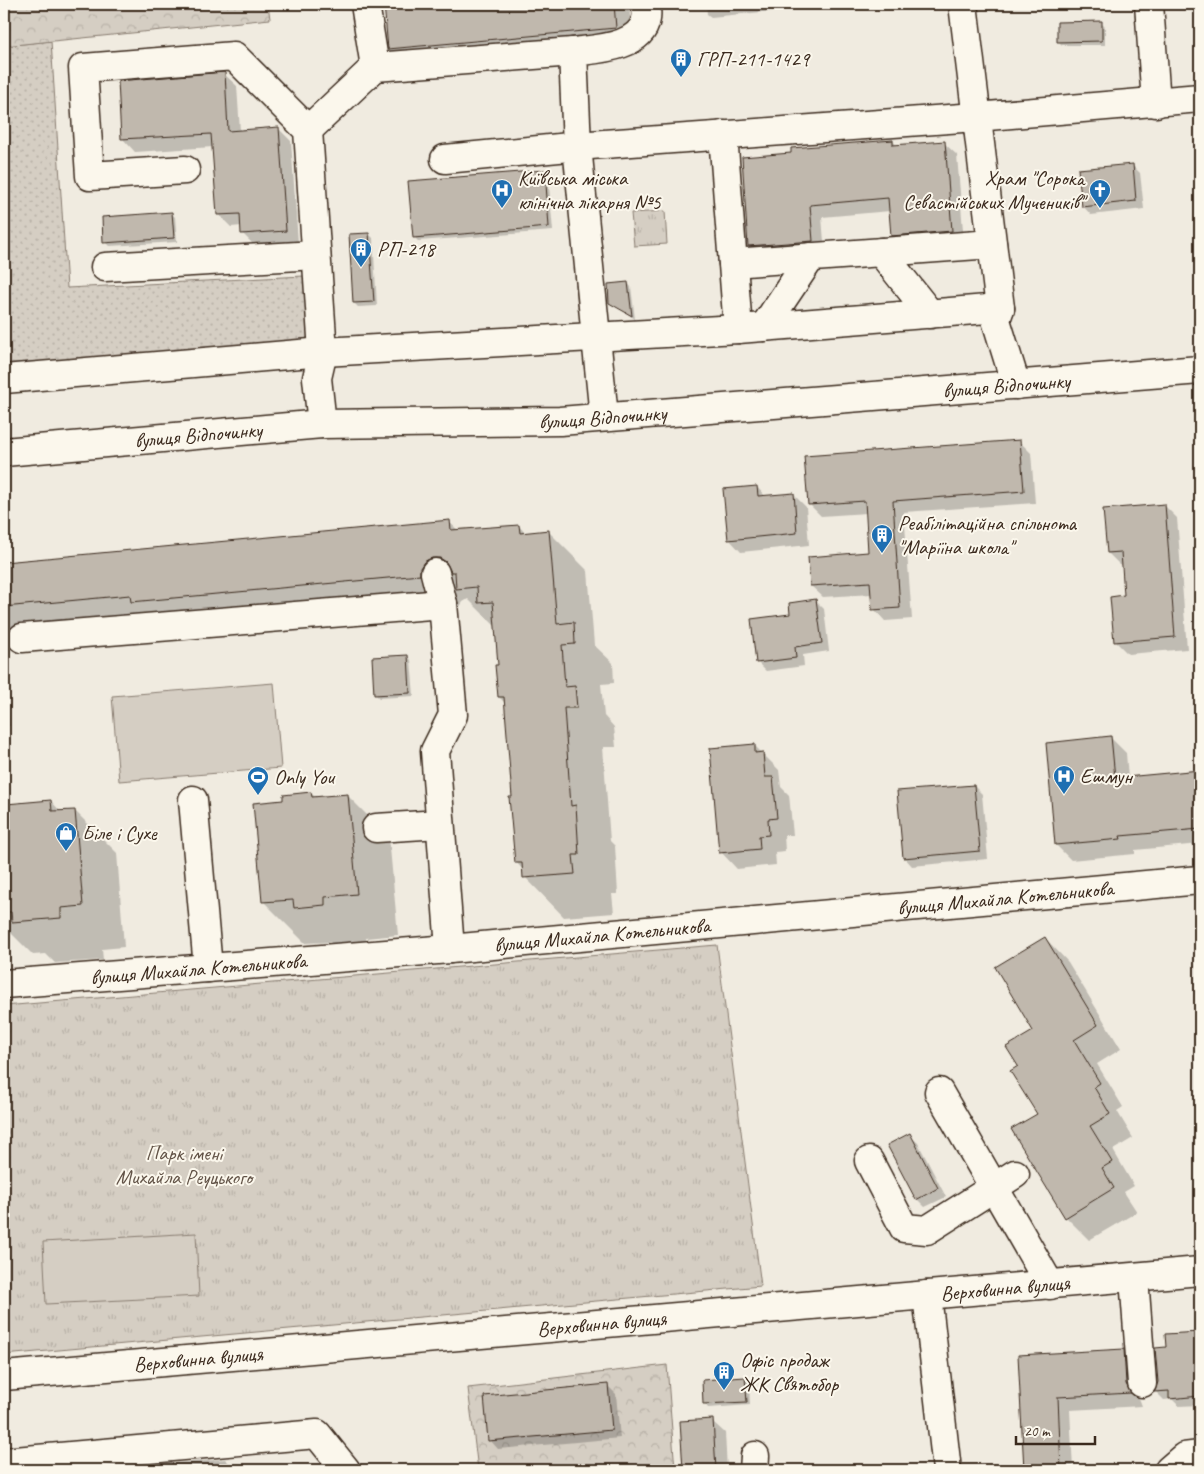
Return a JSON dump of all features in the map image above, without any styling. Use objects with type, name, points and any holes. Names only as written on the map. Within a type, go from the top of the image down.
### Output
[{"type":"street","points":[[365,4],[375,67]]},
{"type":"street","points":[[308,130],[375,67],[573,52],[621,45],[638,35],[646,20],[646,4]]},
{"type":"street","points":[[963,4],[1000,308],[996,320],[1016,384]]},
{"type":"street","points":[[1149,4],[1156,103]]},
{"type":"street","points":[[573,52],[577,146],[604,417]]},
{"type":"street","points":[[185,170],[90,176],[83,68],[234,56],[308,130],[323,352],[317,378],[322,424]]},
{"type":"street","points":[[445,160],[577,146],[976,117],[1200,98]]},
{"type":"street","points":[[723,135],[738,329]]},
{"type":"street","points":[[733,263],[992,244]]},
{"type":"street","points":[[880,252],[930,314]]},
{"type":"street","points":[[105,267],[316,254]]},
{"type":"street","points":[[764,327],[810,257]]},
{"type":"street","points":[[4,379],[323,352],[738,329],[1000,308]]},
{"type":"street","name":"вулиця Відпочинку","points":[[4,452],[322,424],[560,421],[1016,384],[1047,379],[1200,370]]},
{"type":"street","points":[[435,574],[444,604],[453,715],[435,751],[450,949]]},
{"type":"street","points":[[22,638],[444,604]]},
{"type":"street","points":[[192,800],[208,968]]},
{"type":"street","points":[[376,828],[440,824]]},
{"type":"street","name":"вулиця Михайла Котельникова","points":[[4,984],[450,949],[1200,880]]},
{"type":"street","points":[[939,1092],[1004,1180],[1050,1285]]},
{"type":"street","points":[[869,1161],[904,1228],[927,1230],[1004,1180]]},
{"type":"street","name":"Верховинна вулиця","points":[[4,1376],[1200,1271]]},
{"type":"street","points":[[1134,1278],[1142,1383]]},
{"type":"street","points":[[927,1295],[947,1470]]},
{"type":"street","points":[[4,1462],[317,1434],[346,1470]]},
{"type":"street","points":[[1169,1470],[1184,1457],[1200,1455]]},
{"type":"green space","points":[[4,4],[268,4],[270,19],[4,46]]},
{"type":"green space","points":[[51,41],[67,288],[304,276],[310,343],[4,364],[4,46]]},
{"type":"green space","points":[[665,211],[667,244],[634,246],[631,213]]},
{"type":"green space","points":[[274,683],[281,768],[119,781],[112,696]]},
{"type":"green space","name":"Парк імені Михайла Реуцького","points":[[717,945],[761,1286],[4,1355],[4,1006]]},
{"type":"green space","points":[[196,1233],[199,1296],[46,1304],[43,1242]]},
{"type":"green space","points":[[667,1365],[675,1470],[478,1470],[468,1388]]},
{"type":"building","points":[[384,4],[614,4],[616,28],[388,49]]},
{"type":"building","points":[[1102,21],[1102,41],[1057,42],[1057,22]]},
{"type":"building","points":[[225,72],[228,131],[279,127],[286,231],[241,234],[240,214],[217,215],[211,134],[121,139],[118,81]]},
{"type":"building","points":[[893,140],[893,145],[945,141],[952,231],[891,236],[888,198],[810,205],[813,241],[748,246],[742,157],[791,153],[791,148]]},
{"type":"building","points":[[1133,164],[1136,201],[1082,207],[1078,169]]},
{"type":"building","points":[[545,170],[549,227],[413,238],[408,181]]},
{"type":"building","points":[[172,212],[174,238],[103,243],[102,217]]},
{"type":"building","name":"РП-218","points":[[369,233],[374,302],[353,303],[349,234]]},
{"type":"building","points":[[628,282],[632,316],[609,303],[608,284]]},
{"type":"building","name":"Реабілітаційна спільнота \"Маріїна школа\"","points":[[1020,440],[1024,491],[893,501],[900,608],[872,610],[870,582],[810,586],[808,557],[868,552],[865,501],[808,505],[804,456]]},
{"type":"building","points":[[757,486],[758,496],[794,493],[797,533],[728,540],[723,489]]},
{"type":"building","points":[[1165,504],[1175,637],[1114,642],[1110,597],[1124,595],[1121,552],[1107,553],[1103,509]]},
{"type":"building","points":[[450,520],[451,530],[519,525],[520,533],[549,530],[557,624],[574,622],[575,644],[562,645],[565,687],[575,686],[577,708],[564,708],[571,806],[576,805],[579,855],[573,855],[575,874],[523,878],[522,863],[515,863],[509,797],[512,797],[504,697],[498,697],[495,665],[498,665],[493,602],[478,603],[477,587],[456,589],[455,572],[451,572],[446,562],[440,558],[432,558],[424,562],[420,568],[420,575],[131,602],[130,595],[4,607],[4,562]]},
{"type":"building","points":[[816,599],[822,643],[795,647],[796,658],[756,663],[751,619],[790,614],[789,603]]},
{"type":"building","points":[[408,655],[410,693],[374,695],[372,657]]},
{"type":"building","points":[[1111,736],[1115,778],[1200,770],[1200,829],[1120,836],[1121,839],[1055,845],[1046,743]]},
{"type":"building","points":[[755,744],[755,753],[763,752],[765,777],[773,777],[777,818],[768,819],[769,835],[759,836],[760,849],[719,853],[710,748]]},
{"type":"building","points":[[974,785],[980,851],[903,858],[897,791]]},
{"type":"building","points":[[311,792],[312,797],[348,794],[357,894],[325,897],[325,905],[294,908],[293,900],[262,902],[253,803],[283,800],[283,795]]},
{"type":"building","points":[[51,800],[52,811],[75,810],[83,906],[61,908],[61,918],[12,922],[11,912],[4,912],[4,815],[7,815],[6,804]]},
{"type":"building","points":[[1045,937],[1098,1025],[1074,1040],[1100,1083],[1094,1087],[1110,1114],[1090,1126],[1112,1162],[1102,1168],[1114,1188],[1065,1218],[1011,1129],[1037,1114],[1010,1071],[1018,1066],[1006,1047],[1033,1031],[995,967]]},
{"type":"building","points":[[910,1133],[938,1188],[916,1200],[887,1145]]},
{"type":"building","points":[[1200,1332],[1200,1396],[1169,1399],[1169,1391],[1154,1392],[1158,1382],[1155,1348],[1166,1347],[1165,1334]]},
{"type":"building","points":[[1124,1349],[1126,1384],[1131,1393],[1058,1397],[1061,1470],[1024,1470],[1018,1355]]},
{"type":"building","name":"Офіс продаж ЖК Святобор","points":[[745,1377],[747,1402],[703,1404],[702,1380]]},
{"type":"building","points":[[608,1384],[612,1430],[488,1441],[484,1396]]},
{"type":"building","points":[[713,1419],[716,1470],[683,1470],[680,1421]]},
{"type":"place","name":"ГРП-211-1429","points":[[681,78]]},
{"type":"place","name":"Київська міська клінічна лікарня №5","points":[[502,209]]},
{"type":"place","name":"Храм \"Сорока Севастійських Мучеників\"","points":[[1100,209]]},
{"type":"place","name":"РП-218","points":[[361,268]]},
{"type":"place","name":"Реабілітаційна спільнота \"Маріїна школа\"","points":[[882,554]]},
{"type":"place","name":"Ешмун","points":[[1064,795]]},
{"type":"place","name":"Only You","points":[[258,796]]},
{"type":"place","name":"Біле і Сухе","points":[[66,852]]},
{"type":"place","name":"Офіс продаж ЖК Святобор","points":[[724,1391]]}]
